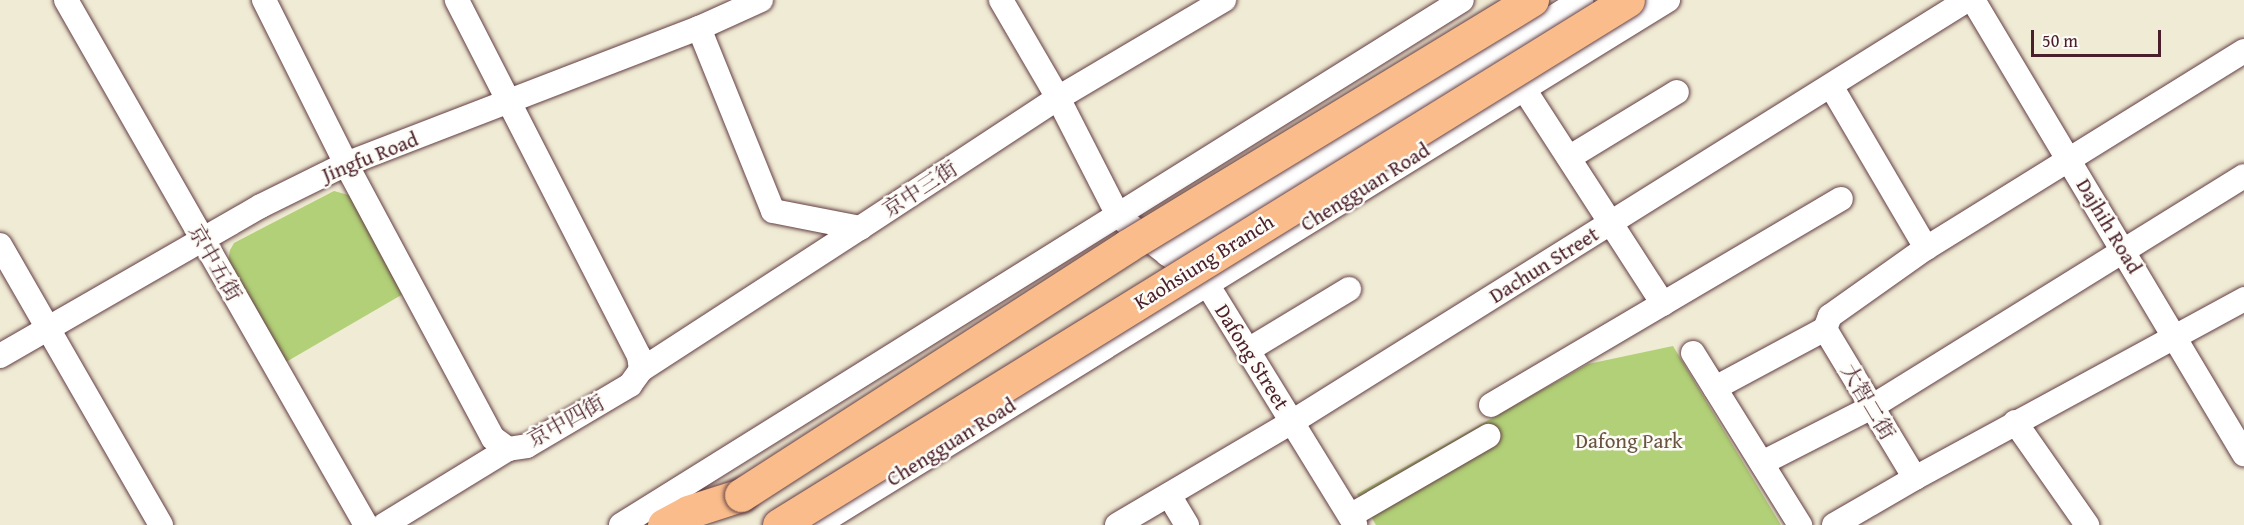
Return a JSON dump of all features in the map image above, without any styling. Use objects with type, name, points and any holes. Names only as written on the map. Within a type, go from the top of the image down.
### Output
[{"type":"highway","points":[[696,525],[1127,246],[1532,0]]},
{"type":"highway","name":"Kaohsiung Branch","points":[[779,525],[1628,0]]},
{"type":"highway","points":[[664,525],[688,512],[741,495]]},
{"type":"street","name":"京中五街","points":[[66,0],[366,525]]},
{"type":"street","name":"京中四街","points":[[264,0],[346,164],[493,438],[508,448],[527,446],[630,385],[641,370],[860,228]]},
{"type":"street","points":[[457,0],[507,103],[639,356],[641,370]]},
{"type":"street","name":"Jingfu Road","points":[[0,356],[346,164],[699,28],[761,0]]},
{"type":"street","points":[[1000,0],[1058,98],[1119,217]]},
{"type":"street","name":"京中三街","points":[[699,28],[773,211],[860,228],[1058,98],[1224,0]]},
{"type":"street","points":[[621,525],[1119,217],[1462,0]]},
{"type":"street","points":[[1167,254],[1581,0]]},
{"type":"street","name":"Chengguan Road","points":[[817,525],[1668,0]]},
{"type":"street","name":"Dachun Street","points":[[1117,525],[1292,422],[1968,0]]},
{"type":"street","name":"Dajhih Road","points":[[1973,0],[2244,454]]},
{"type":"street","points":[[1715,388],[1825,329],[1830,316],[1926,248],[2244,51]]},
{"type":"street","points":[[1831,86],[1926,248]]},
{"type":"street","points":[[1524,89],[1663,304]]},
{"type":"street","points":[[1570,157],[1677,92]]},
{"type":"street","points":[[1762,463],[1870,408],[2125,252],[2244,176]]},
{"type":"street","points":[[1491,405],[1841,199]]},
{"type":"street","name":"Dafong Street","points":[[1119,217],[1207,284],[1353,521]]},
{"type":"street","points":[[0,245],[45,330],[160,525]]},
{"type":"street","points":[[1248,350],[1349,289]]},
{"type":"street","points":[[1834,525],[2015,422],[2176,338],[2244,299]]},
{"type":"street","name":"大智二街","points":[[1825,329],[1870,408],[1915,478]]},
{"type":"street","points":[[1693,353],[1800,525]]},
{"type":"street","points":[[2015,422],[2087,525]]},
{"type":"street","points":[[1353,521],[1488,436]]},
{"type":"street","points":[[384,525],[508,448]]},
{"type":"street","points":[[1169,495],[1187,525]]},
{"type":"green space","points":[[334,191],[352,196],[403,294],[286,362],[228,261],[230,250],[234,243]]},
{"type":"green space","name":"Dafong Park","points":[[1673,346],[1781,525],[1376,525],[1357,494],[1588,364]]}]
